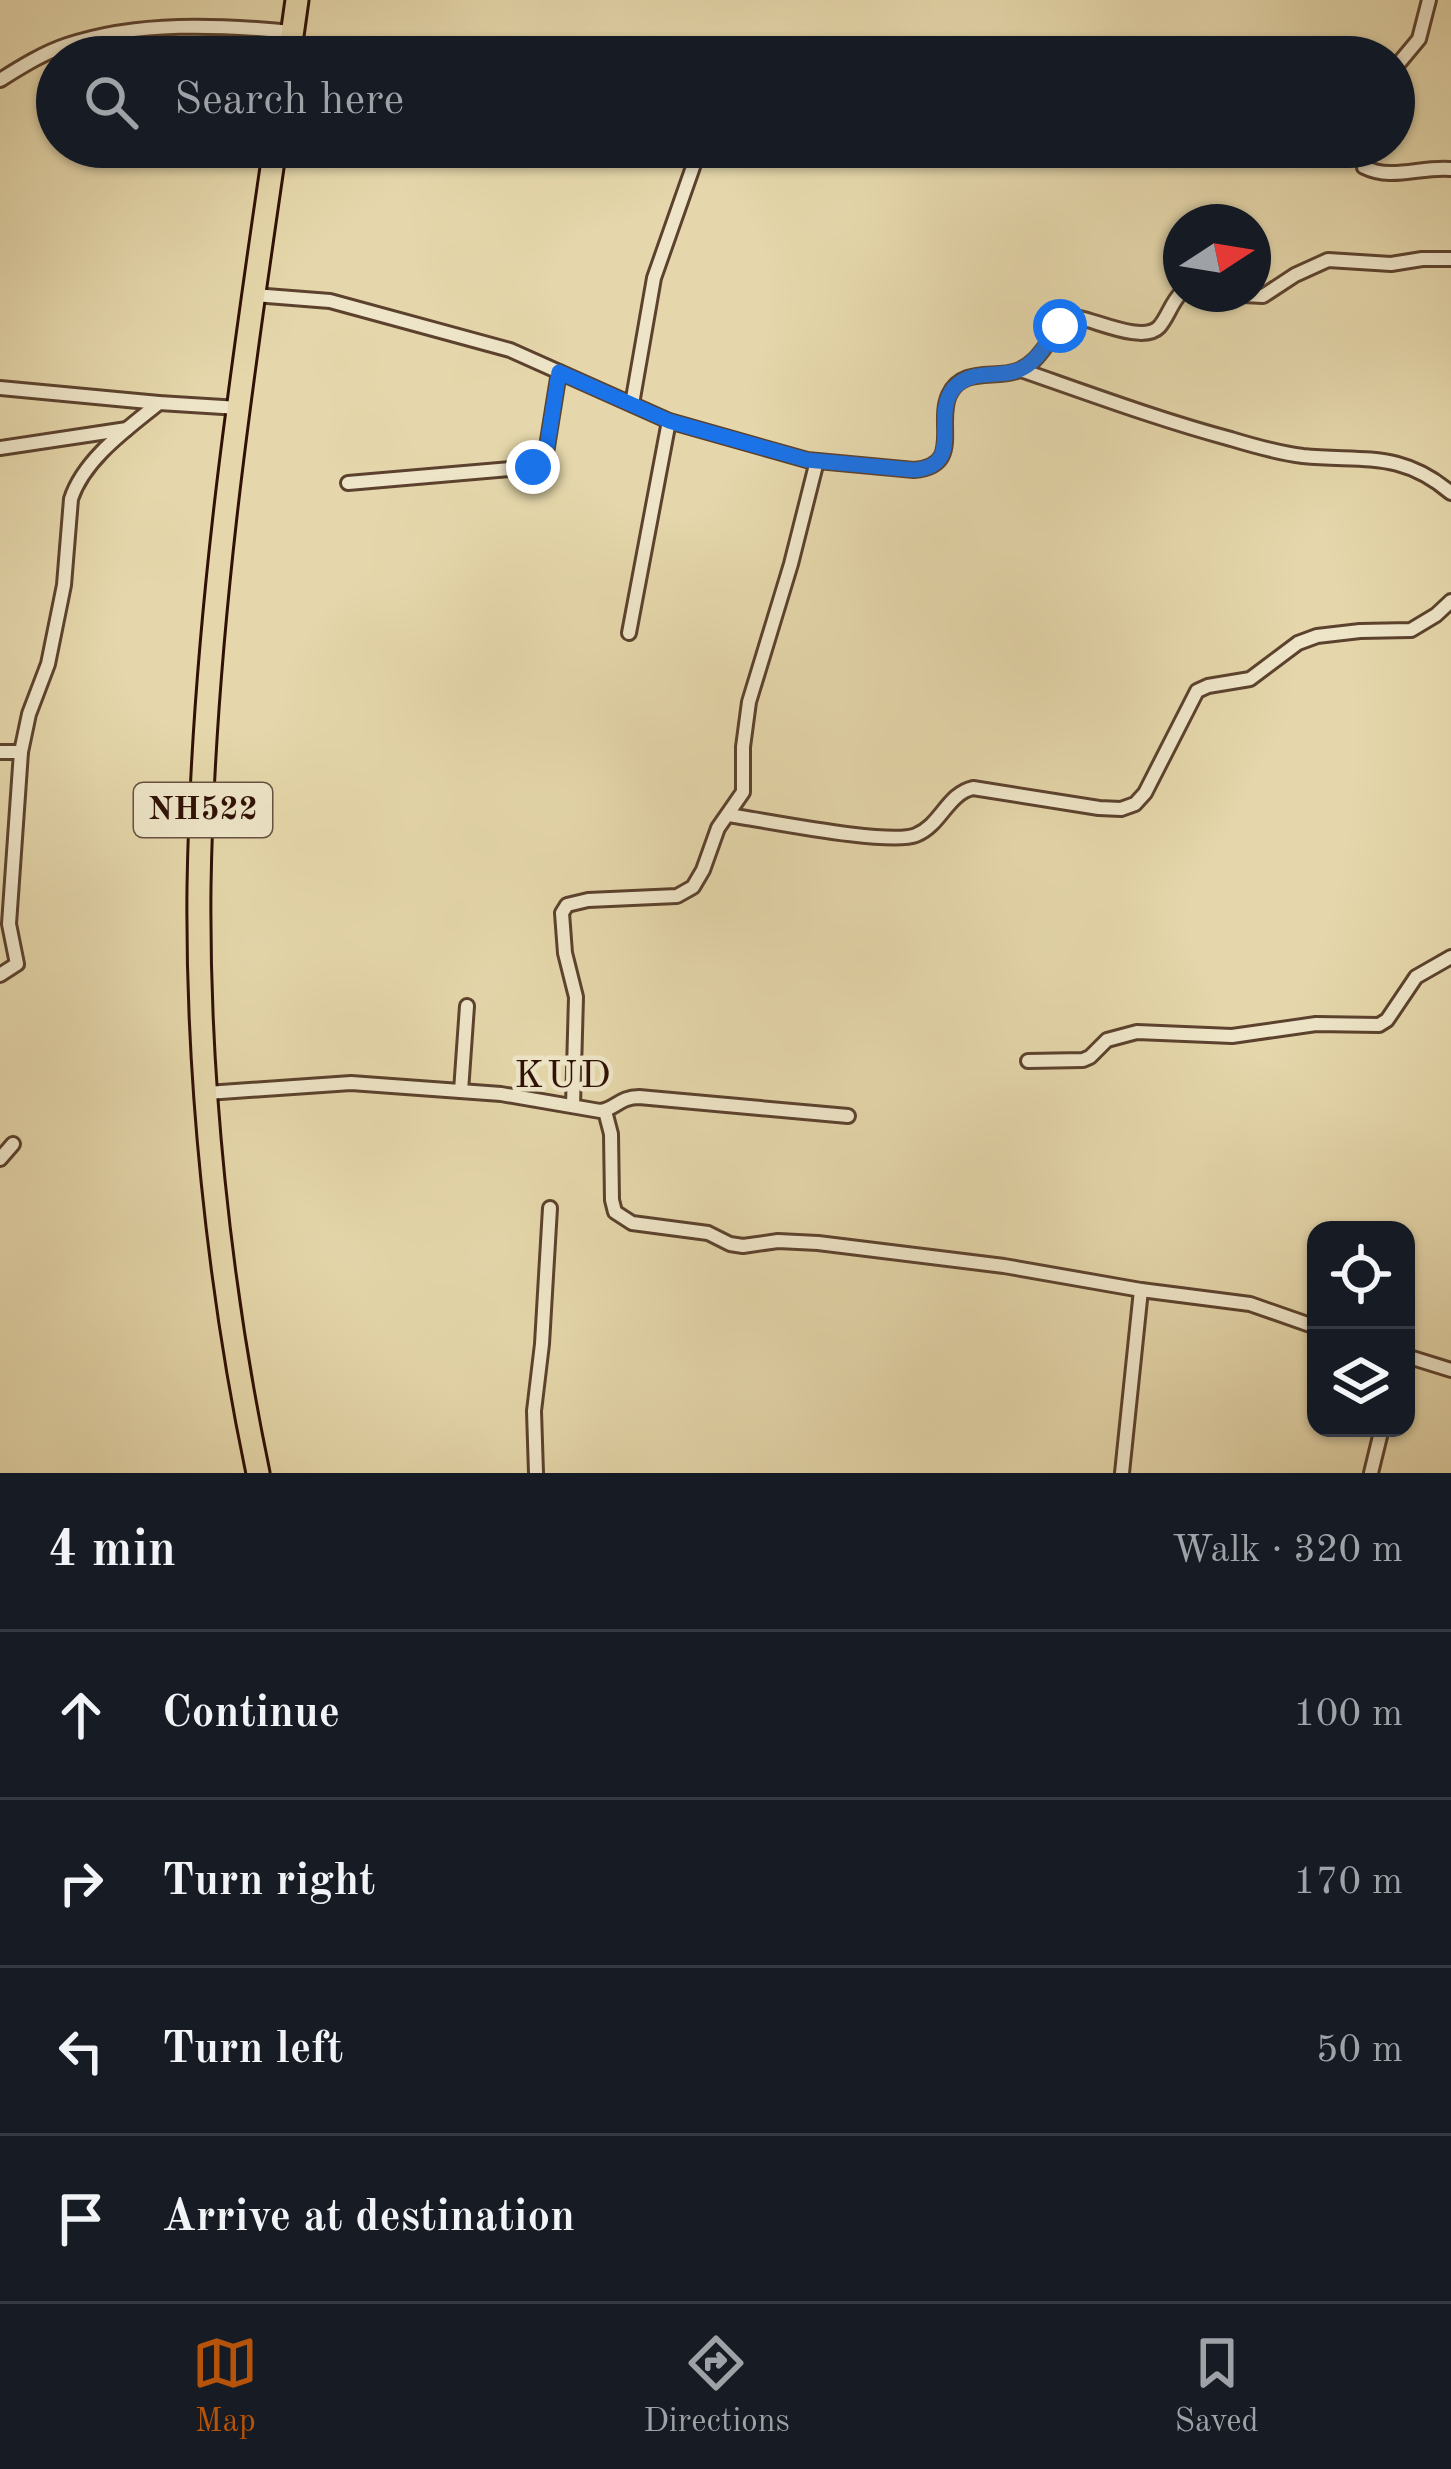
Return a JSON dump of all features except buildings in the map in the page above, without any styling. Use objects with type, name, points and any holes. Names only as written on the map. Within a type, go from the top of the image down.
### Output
[{"type":"highway","points":[[292,36],[297,0]]},
{"type":"highway","name":"NH522","points":[[258,1473],[231,1318],[207,1093],[200,888],[215,622],[272,168]]},
{"type":"street","points":[[1415,43],[1430,0]]},
{"type":"street","points":[[101,36],[204,27],[292,32]]},
{"type":"street","points":[[0,80],[36,60]]},
{"type":"street","points":[[632,404],[654,278],[693,168]]},
{"type":"street","points":[[1365,168],[1403,174],[1451,169]]},
{"type":"street","points":[[1271,291],[1328,260],[1391,264],[1451,259]]},
{"type":"street","points":[[254,295],[330,301],[510,350],[669,421],[818,460],[926,469],[944,451],[948,397],[954,388],[978,375],[1021,370],[1228,439],[1296,455],[1399,463],[1419,470],[1451,493]]},
{"type":"street","points":[[1021,370],[1038,357],[1060,326],[1073,320],[1151,333],[1167,312]]},
{"type":"street","points":[[348,483],[533,467],[546,453],[559,372]]},
{"type":"street","points":[[0,388],[239,408]]},
{"type":"street","points":[[0,975],[17,964],[9,925],[21,752],[29,713],[48,664],[64,585],[71,500],[94,461],[159,403]]},
{"type":"street","points":[[628,633],[669,421]]},
{"type":"street","points":[[0,448],[128,428]]},
{"type":"street","points":[[572,1106],[576,997],[565,953],[562,913],[567,905],[588,900],[677,896],[693,887],[703,870],[713,838],[742,792],[749,702],[818,460]]},
{"type":"street","points":[[728,815],[892,839],[922,833],[956,795],[973,788],[1121,809],[1145,794],[1197,691],[1259,676],[1298,643],[1317,636],[1412,630],[1451,601]]},
{"type":"street","points":[[0,752],[21,752]]},
{"type":"street","points":[[1028,1061],[1083,1060],[1107,1040],[1137,1032],[1232,1036],[1316,1024],[1379,1025],[1416,977],[1451,957]]},
{"type":"street","points":[[461,1091],[467,1006]]},
{"type":"street","points":[[207,1093],[351,1083],[501,1094],[605,1111],[628,1097],[848,1116]]},
{"type":"street","points":[[605,1111],[611,1134],[611,1200],[615,1212],[632,1223],[708,1233],[742,1246],[818,1243],[1004,1266],[1250,1304],[1307,1324]]},
{"type":"street","points":[[0,1159],[14,1144]]},
{"type":"street","points":[[536,1473],[534,1411],[550,1208]]},
{"type":"street","points":[[1122,1473],[1141,1290]]},
{"type":"street","points":[[1415,1359],[1451,1370]]},
{"type":"street","points":[[1371,1473],[1380,1437]]},
{"type":"district","name":"KUD","points":[[564,1076]]},
{"type":"route","points":[[533,467],[546,453],[559,372],[669,421],[807,460],[926,469],[944,451],[948,397],[954,388],[978,375],[1021,370],[1038,357],[1060,326]]}]
